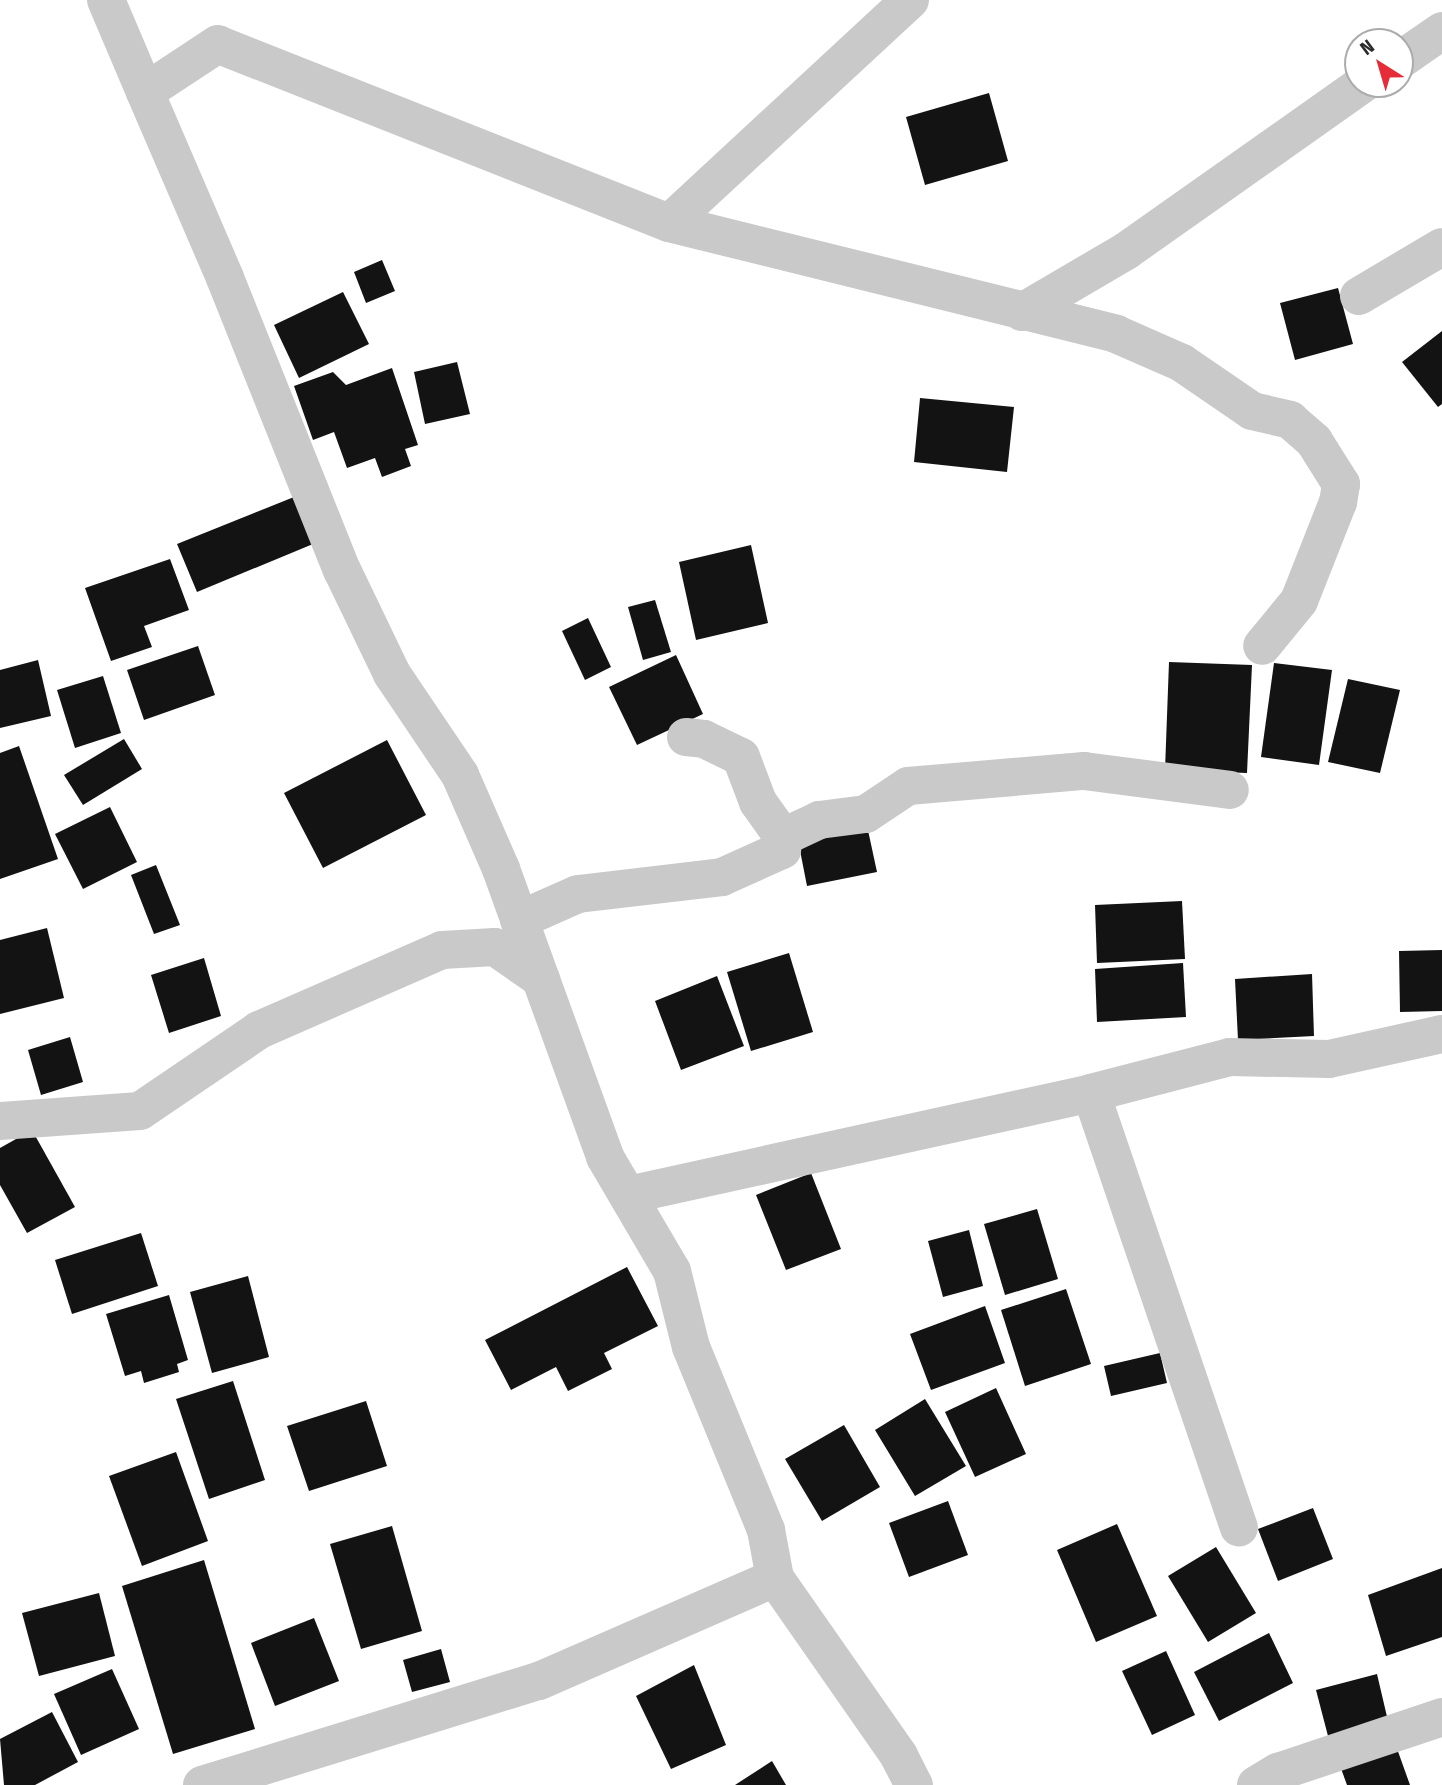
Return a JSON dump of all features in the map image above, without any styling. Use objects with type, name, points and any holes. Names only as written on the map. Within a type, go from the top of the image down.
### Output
[{"type":"street","points":[[106,0],[225,278],[342,570],[392,674],[460,775],[520,920],[605,1157],[672,1271],[691,1347],[766,1530],[775,1578],[899,1756],[914,1785]]},
{"type":"street","points":[[668,223],[910,0]]},
{"type":"street","points":[[1414,50],[1442,31]]},
{"type":"street","points":[[145,92],[218,44],[668,223],[1151,347],[1252,411],[1290,420],[1314,441],[1341,484],[1338,502],[1299,601],[1262,646]]},
{"type":"street","points":[[1022,312],[1126,251],[1344,97]]},
{"type":"street","points":[[1359,296],[1442,247]]},
{"type":"street","points":[[520,920],[578,894],[722,877],[782,850],[783,837],[758,802],[741,757],[704,739],[686,737]]},
{"type":"street","points":[[783,837],[819,820],[866,814],[908,786],[1084,771],[1230,790]]},
{"type":"street","points":[[0,1121],[140,1111],[258,1030],[442,950],[495,947],[541,979]]},
{"type":"street","points":[[628,1195],[1091,1093],[1230,1057],[1329,1059],[1442,1034]]},
{"type":"street","points":[[1091,1093],[1239,1527]]},
{"type":"street","points":[[205,1785],[539,1681],[775,1578]]},
{"type":"street","points":[[1256,1785],[1278,1772],[1442,1717]]},
{"type":"building","points":[[989,93],[1008,161],[925,185],[906,117]]},
{"type":"building","points":[[382,260],[395,291],[366,303],[354,272]]},
{"type":"building","points":[[1338,288],[1353,344],[1295,360],[1280,303]]},
{"type":"building","points":[[343,292],[369,344],[299,378],[274,325]]},
{"type":"building","points":[[1442,331],[1442,404],[1438,407],[1402,362]]},
{"type":"building","points":[[457,362],[470,414],[425,424],[414,372]]},
{"type":"building","points":[[392,368],[418,445],[405,449],[411,466],[382,477],[375,458],[347,468],[334,432],[313,440],[294,386],[333,372],[346,385]]},
{"type":"building","points":[[920,398],[1014,407],[1007,472],[914,462]]},
{"type":"building","points":[[294,497],[313,544],[197,592],[177,544]]},
{"type":"building","points":[[751,545],[768,623],[696,640],[679,562]]},
{"type":"building","points":[[170,559],[189,610],[144,626],[152,647],[111,661],[85,588]]},
{"type":"building","points":[[655,600],[671,652],[643,660],[628,607]]},
{"type":"building","points":[[588,618],[611,667],[585,680],[562,631]]},
{"type":"building","points":[[198,646],[215,695],[144,720],[127,670]]},
{"type":"building","points":[[676,655],[703,714],[637,745],[609,687]]},
{"type":"building","points":[[38,660],[51,716],[0,728],[0,670]]},
{"type":"building","points":[[1169,662],[1252,665],[1247,773],[1165,770]]},
{"type":"building","points":[[1274,663],[1332,670],[1319,765],[1261,757]]},
{"type":"building","points":[[103,676],[121,733],[75,748],[57,690]]},
{"type":"building","points":[[1348,679],[1400,690],[1380,773],[1328,762]]},
{"type":"building","points":[[124,739],[142,769],[83,805],[64,775]]},
{"type":"building","points":[[387,740],[426,815],[323,868],[284,793]]},
{"type":"building","points":[[19,746],[58,859],[0,879],[0,753]]},
{"type":"building","points":[[110,807],[137,862],[83,889],[55,834]]},
{"type":"building","points":[[866,821],[877,872],[807,886],[797,835]]},
{"type":"building","points":[[156,865],[180,925],[154,934],[131,875]]},
{"type":"building","points":[[1182,901],[1185,959],[1097,963],[1095,905]]},
{"type":"building","points":[[47,928],[64,998],[0,1014],[0,940]]},
{"type":"building","points":[[1442,950],[1442,1011],[1400,1012],[1399,951]]},
{"type":"building","points":[[789,953],[813,1032],[751,1051],[727,972]]},
{"type":"building","points":[[204,958],[221,1016],[169,1033],[151,975]]},
{"type":"building","points":[[1183,963],[1186,1017],[1097,1022],[1095,969]]},
{"type":"building","points":[[1312,974],[1314,1036],[1238,1040],[1235,979]]},
{"type":"building","points":[[717,976],[744,1046],[681,1070],[655,1001]]},
{"type":"building","points":[[70,1037],[83,1082],[41,1095],[28,1050]]},
{"type":"building","points":[[32,1130],[75,1207],[27,1233],[0,1185],[0,1148]]},
{"type":"building","points":[[811,1173],[841,1249],[786,1270],[756,1195]]},
{"type":"building","points":[[1037,1209],[1058,1279],[1005,1295],[984,1224]]},
{"type":"building","points":[[969,1230],[983,1286],[943,1297],[928,1241]]},
{"type":"building","points":[[141,1233],[158,1286],[72,1314],[55,1260]]},
{"type":"building","points":[[627,1267],[658,1326],[604,1353],[612,1369],[568,1391],[556,1367],[511,1390],[485,1340]]},
{"type":"building","points":[[248,1276],[269,1357],[212,1373],[190,1292]]},
{"type":"building","points":[[1066,1289],[1091,1364],[1025,1386],[1001,1310]]},
{"type":"building","points":[[169,1295],[188,1360],[177,1364],[179,1372],[144,1383],[141,1371],[125,1376],[106,1314]]},
{"type":"building","points":[[985,1306],[1005,1363],[931,1390],[910,1334]]},
{"type":"building","points":[[1160,1353],[1167,1383],[1111,1396],[1104,1366]]},
{"type":"building","points":[[233,1381],[265,1480],[209,1499],[176,1399]]},
{"type":"building","points":[[996,1388],[1026,1454],[975,1477],[945,1412]]},
{"type":"building","points":[[925,1399],[966,1466],[915,1496],[875,1430]]},
{"type":"building","points":[[366,1401],[387,1466],[309,1491],[287,1426]]},
{"type":"building","points":[[844,1425],[880,1487],[822,1521],[785,1459]]},
{"type":"building","points":[[176,1452],[208,1541],[142,1566],[109,1476]]},
{"type":"building","points":[[948,1501],[968,1555],[909,1577],[889,1523]]},
{"type":"building","points":[[1313,1508],[1333,1559],[1278,1581],[1258,1529]]},
{"type":"building","points":[[1117,1524],[1157,1616],[1096,1642],[1057,1550]]},
{"type":"building","points":[[392,1526],[422,1631],[361,1649],[330,1544]]},
{"type":"building","points":[[1216,1547],[1256,1613],[1208,1642],[1168,1576]]},
{"type":"building","points":[[204,1560],[255,1729],[173,1754],[122,1586]]},
{"type":"building","points":[[1442,1568],[1442,1637],[1386,1656],[1368,1595]]},
{"type":"building","points":[[99,1593],[115,1656],[39,1676],[22,1613]]},
{"type":"building","points":[[314,1618],[339,1681],[275,1706],[251,1643]]},
{"type":"building","points":[[1269,1633],[1293,1683],[1219,1721],[1194,1672]]},
{"type":"building","points":[[441,1649],[450,1682],[412,1692],[403,1660]]},
{"type":"building","points":[[1166,1651],[1195,1715],[1152,1735],[1122,1671]]},
{"type":"building","points":[[694,1665],[726,1745],[671,1769],[636,1696]]},
{"type":"building","points":[[112,1669],[139,1729],[81,1755],[54,1694]]},
{"type":"building","points":[[1377,1674],[1388,1721],[1328,1736],[1316,1690]]},
{"type":"building","points":[[52,1712],[78,1762],[35,1785],[4,1785],[0,1739]]},
{"type":"building","points":[[1395,1743],[1410,1785],[1347,1785],[1339,1763]]},
{"type":"building","points":[[772,1761],[786,1785],[735,1785]]}]
